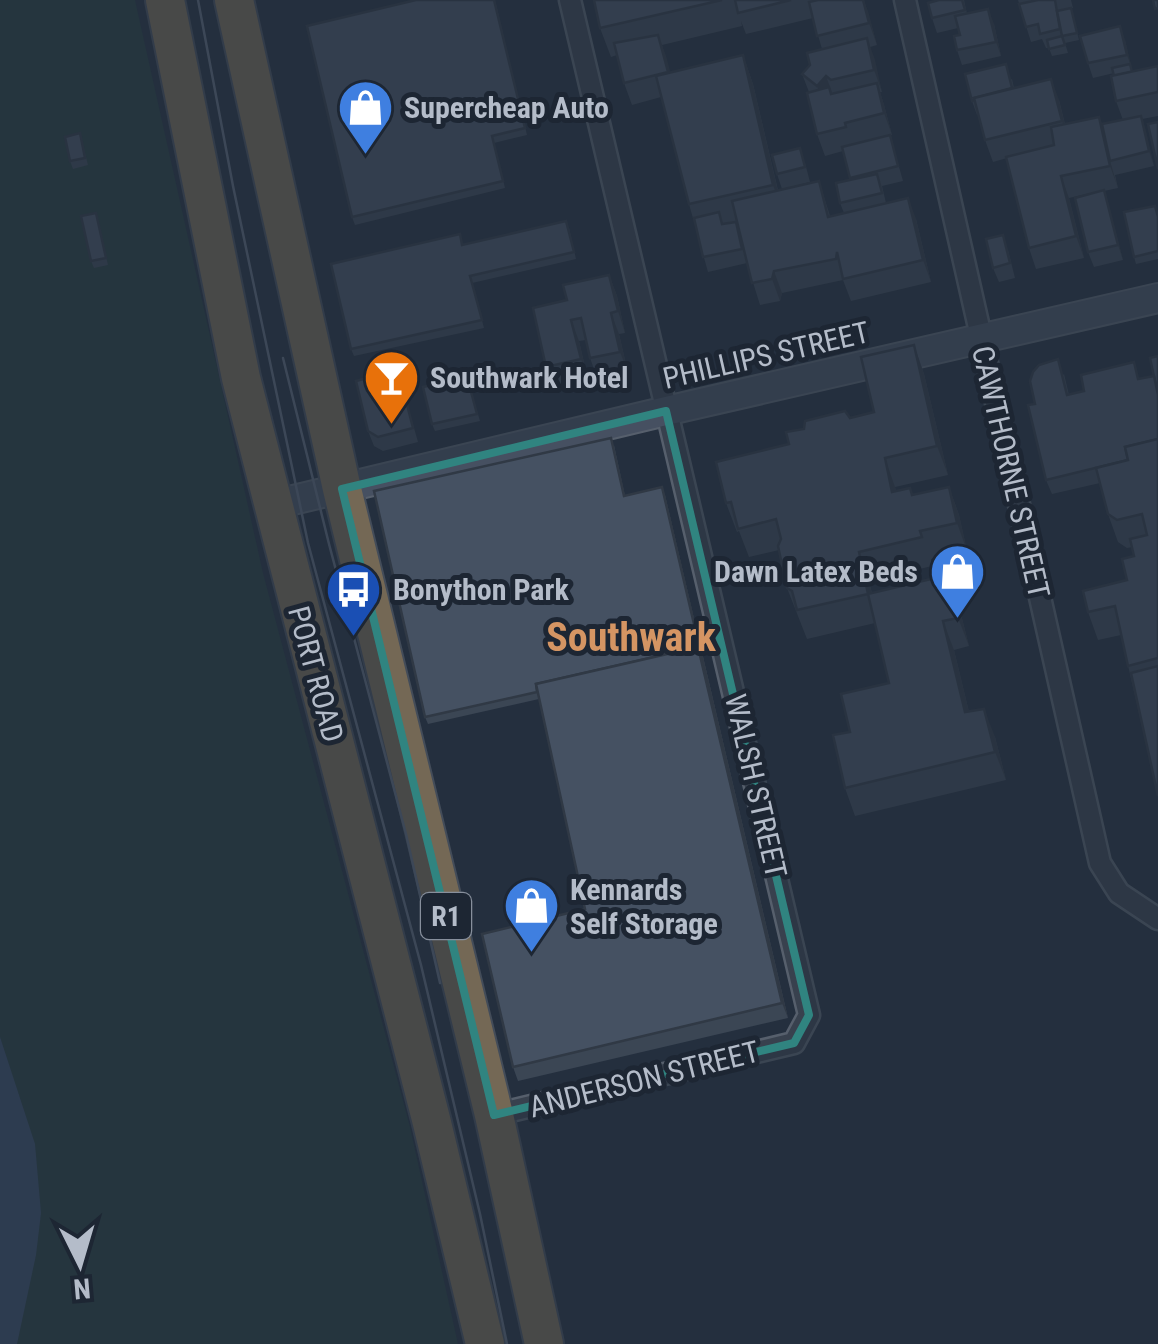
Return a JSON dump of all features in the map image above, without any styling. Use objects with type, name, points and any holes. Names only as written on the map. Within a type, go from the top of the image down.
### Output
[{"type":"highway","name":"PORT ROAD","points":[[165,0],[241,378],[485,1344]]},
{"type":"highway","name":"R1","points":[[234,0],[342,488],[494,1116],[544,1344]]},
{"type":"street","name":"WALSH STREET","points":[[570,0],[809,1015],[794,1043]]},
{"type":"street","name":"CAWTHORNE STREET","points":[[904,0],[1100,863],[1119,893],[1158,919]]},
{"type":"street","name":"PHILLIPS STREET","points":[[272,505],[1158,298]]},
{"type":"street","name":"ANDERSON STREET","points":[[494,1116],[794,1043]]},
{"type":"highlighted area","points":[[666,411],[809,1015],[794,1043],[494,1115],[342,489]]},
{"type":"green space","points":[[0,0],[135,0],[263,573],[410,1127],[458,1344],[0,1344]]},
{"type":"water","points":[[0,1037],[35,1144],[41,1213],[17,1344],[0,1344]]},
{"type":"building","points":[[416,0],[494,0],[525,128],[492,136],[503,181],[352,217],[307,26]]},
{"type":"building","points":[[594,0],[722,0],[600,28]]},
{"type":"building","points":[[735,0],[791,0],[738,13]]},
{"type":"building","points":[[863,0],[869,23],[817,36],[809,2]]},
{"type":"building","points":[[962,0],[965,10],[932,18],[928,3]]},
{"type":"building","points":[[1055,0],[1060,29],[1040,34],[1038,24],[1026,27],[1019,4]]},
{"type":"building","points":[[1071,8],[1077,33],[1062,36],[1057,11]]},
{"type":"building","points":[[988,9],[996,42],[957,50],[954,36],[960,35],[955,16]]},
{"type":"building","points":[[1120,26],[1127,55],[1088,63],[1080,36]]},
{"type":"building","points":[[658,35],[668,72],[624,83],[614,43]]},
{"type":"building","points":[[1062,36],[1065,45],[1049,49],[1047,40]]},
{"type":"building","points":[[867,38],[874,70],[831,80],[826,76],[817,86],[802,74],[810,65],[807,53]]},
{"type":"building","points":[[743,55],[773,185],[689,204],[656,76]]},
{"type":"building","points":[[1006,64],[1012,88],[972,101],[965,74]]},
{"type":"building","points":[[1130,64],[1132,72],[1114,76],[1112,68]]},
{"type":"building","points":[[1158,66],[1158,92],[1116,101],[1111,76]]},
{"type":"building","points":[[1051,79],[1062,121],[985,140],[974,98]]},
{"type":"building","points":[[877,83],[884,113],[817,134],[807,93],[829,87],[831,94]]},
{"type":"building","points":[[1141,116],[1149,151],[1110,161],[1102,124]]},
{"type":"building","points":[[1099,117],[1110,166],[1061,176],[1076,236],[1029,248],[1006,157],[1054,145],[1051,127]]},
{"type":"building","points":[[1158,122],[1158,169],[1148,124]]},
{"type":"building","points":[[80,133],[85,158],[70,161],[65,137]]},
{"type":"building","points":[[890,135],[898,166],[850,178],[842,147]]},
{"type":"building","points":[[800,148],[805,167],[777,174],[772,155]]},
{"type":"building","points":[[877,174],[882,193],[840,203],[836,183]]},
{"type":"building","points":[[819,181],[828,217],[908,198],[923,260],[843,279],[837,252],[836,259],[774,271],[772,279],[752,283],[732,201]]},
{"type":"building","points":[[1104,190],[1118,245],[1088,252],[1075,198]]},
{"type":"building","points":[[1155,206],[1158,251],[1134,257],[1124,212]]},
{"type":"building","points":[[719,212],[722,224],[736,222],[742,249],[703,257],[694,218]]},
{"type":"building","points":[[96,213],[106,258],[91,261],[81,216]]},
{"type":"building","points":[[566,221],[574,252],[470,276],[482,320],[351,349],[331,264],[460,234],[462,245]]},
{"type":"building","points":[[1003,235],[1010,263],[993,268],[986,239]]},
{"type":"building","points":[[609,275],[618,311],[611,313],[620,352],[590,358],[581,318],[571,320],[581,359],[546,367],[533,308],[567,300],[563,285]]},
{"type":"building","points":[[914,345],[937,446],[885,458],[892,492],[910,488],[912,495],[949,487],[957,523],[920,531],[922,537],[859,552],[868,594],[797,610],[792,591],[787,588],[776,519],[738,529],[731,502],[726,503],[716,462],[789,444],[786,432],[804,429],[805,421],[845,411],[850,418],[874,412],[861,357]]},
{"type":"building","points":[[1158,356],[1158,395],[1150,358]]},
{"type":"building","points":[[1058,359],[1067,395],[1084,391],[1081,375],[1134,362],[1138,379],[1154,376],[1158,439],[1125,447],[1128,460],[1046,480],[1028,405],[1035,404],[1030,381],[1039,365]]},
{"type":"building","name":"Southwark Hotel","points":[[391,372],[397,395],[404,393],[413,428],[378,437],[368,431],[356,381]]},
{"type":"building","points":[[467,377],[477,414],[432,424],[423,387]]},
{"type":"building","points":[[611,438],[624,496],[662,487],[701,654],[698,647],[536,684],[537,692],[425,717],[374,491]]},
{"type":"building","points":[[1158,439],[1158,658],[1128,666],[1115,606],[1088,612],[1083,591],[1127,580],[1122,559],[1134,556],[1130,539],[1147,535],[1142,514],[1117,520],[1108,514],[1096,468],[1128,460],[1125,447]]},
{"type":"building","points":[[948,575],[958,618],[943,621],[965,712],[984,709],[995,752],[845,788],[833,735],[850,732],[841,694],[889,683],[868,594]]},
{"type":"building","points":[[698,647],[782,1003],[513,1067],[482,934],[585,909],[536,684]]},
{"type":"building","points":[[1158,666],[1158,796],[1131,673]]},
{"type":"tram line","points":[[198,0],[308,543],[421,965],[507,1344]]},
{"type":"tram line","points":[[283,358],[406,834],[440,983]]},
{"type":"place","name":"Supercheap Auto","points":[[365,156]]},
{"type":"place","name":"Southwark Hotel","points":[[391,426]]},
{"type":"place","name":"Dawn Latex Beds","points":[[957,620]]},
{"type":"place","name":"Bonython Park","points":[[354,638]]},
{"type":"place","name":"Kennards Self Storage","points":[[531,955]]},
{"type":"district","name":"Southwark","points":[[631,637]]}]
